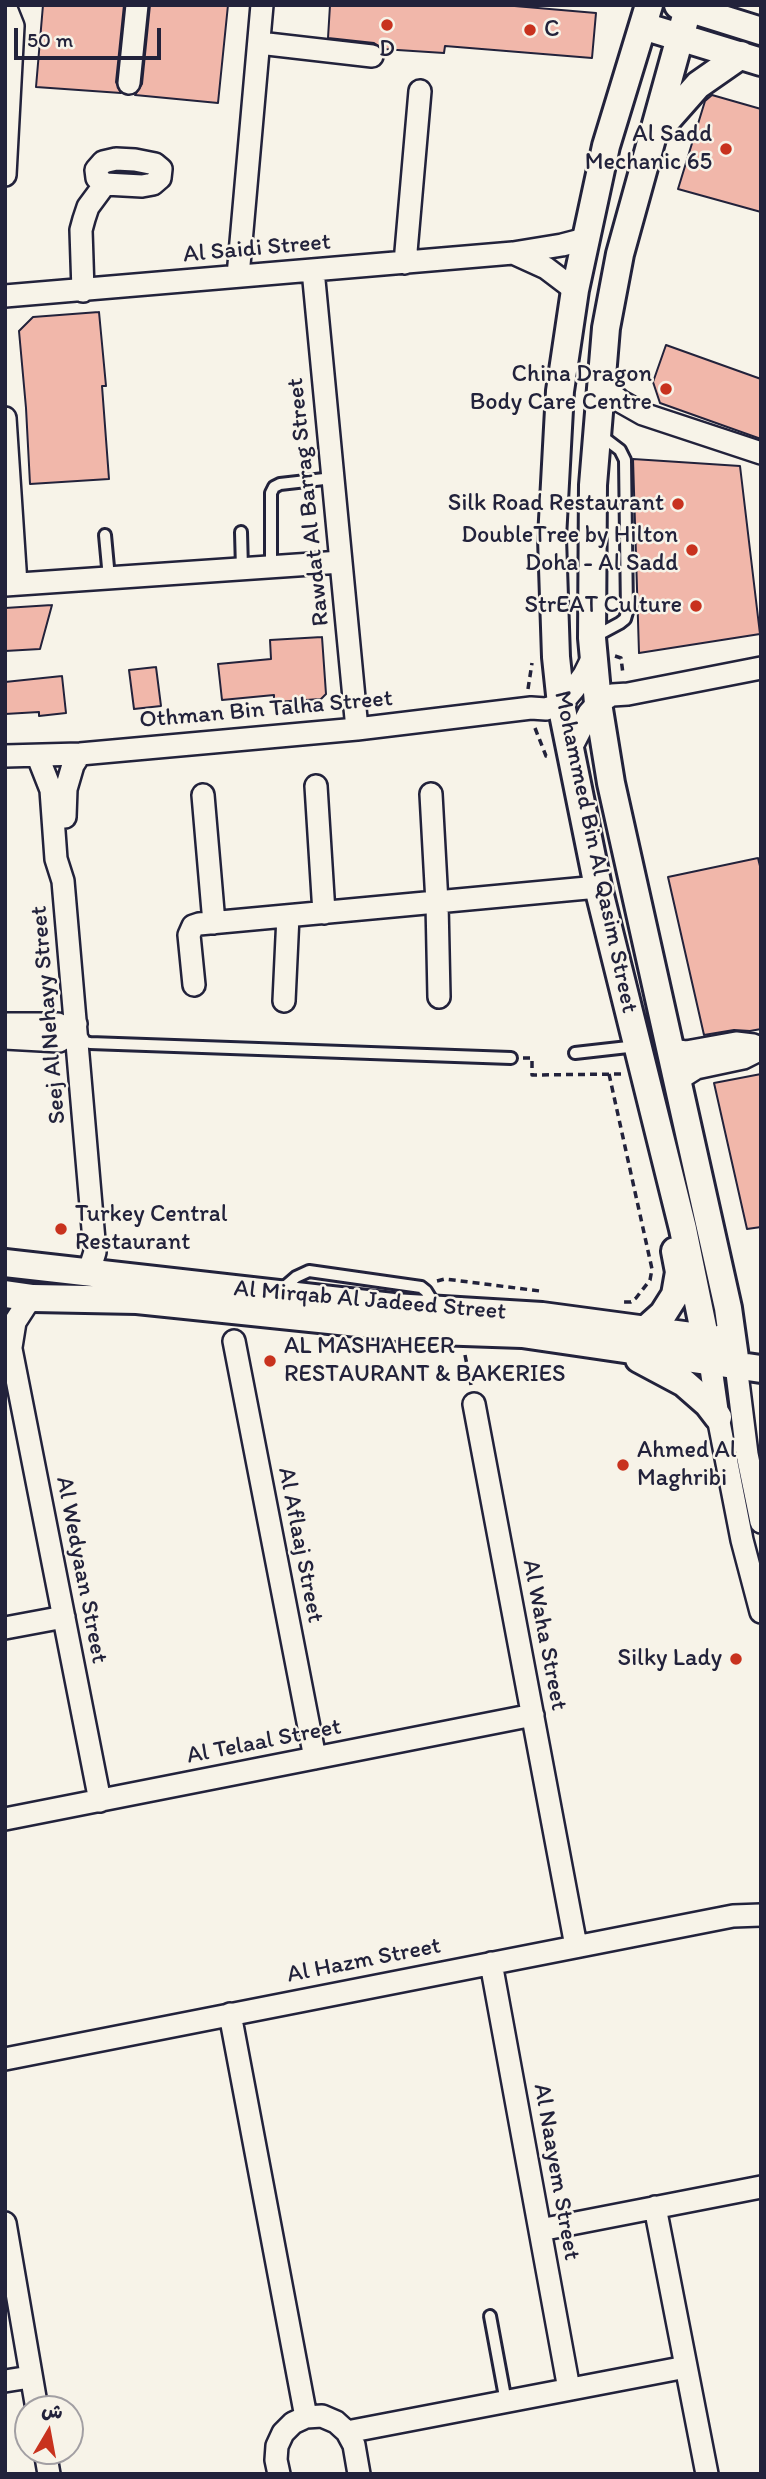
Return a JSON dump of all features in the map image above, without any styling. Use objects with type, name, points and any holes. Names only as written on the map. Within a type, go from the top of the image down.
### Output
[{"type":"street","points":[[129,83],[137,5]]},
{"type":"street","points":[[238,276],[262,5]]},
{"type":"street","points":[[736,5],[761,23]]},
{"type":"street","points":[[5,6],[13,26],[5,175]]},
{"type":"street","points":[[685,6],[761,31]]},
{"type":"street","name":"Mohammed Bin Al Qasim Street","points":[[685,6],[681,37],[620,254],[606,328],[596,429],[591,537],[592,647],[611,783],[728,1308],[729,1355],[719,1417],[747,1565],[761,1612]]},
{"type":"street","points":[[646,15],[681,37],[751,58]]},
{"type":"street","name":"Mohammed Bin Al Qasim Street","points":[[646,15],[606,146],[575,290],[560,391],[552,538],[557,671],[561,704],[598,887],[670,1174],[729,1355],[761,1522]]},
{"type":"street","points":[[259,43],[372,55]]},
{"type":"street","points":[[651,138],[679,103],[698,85],[751,58]]},
{"type":"street","points":[[405,263],[420,91]]},
{"type":"street","points":[[83,291],[81,230],[88,207],[105,184]]},
{"type":"street","name":"Al Saidi Street","points":[[5,296],[513,253],[585,239]]},
{"type":"street","name":"Al Saidi Street","points":[[513,253],[546,268],[575,290]]},
{"type":"street","name":"Rawdat Al Barrag Street","points":[[313,270],[357,729]]},
{"type":"street","points":[[600,384],[620,401],[643,414],[761,453]]},
{"type":"street","points":[[596,429],[619,417],[643,414]]},
{"type":"street","points":[[5,418],[11,584],[341,562]]},
{"type":"street","points":[[561,704],[584,675],[592,647]]},
{"type":"street","points":[[570,750],[582,725],[600,716],[608,716],[628,694],[761,668]]},
{"type":"street","points":[[531,708],[557,671]]},
{"type":"street","name":"Othman Bin Talha Street","points":[[5,756],[80,754],[357,729],[531,708],[546,709],[561,704]]},
{"type":"street","points":[[63,881],[67,866],[66,789],[73,765],[80,754]]},
{"type":"street","name":"Seej Al Nehayy Street","points":[[38,757],[51,790],[56,859],[63,881],[95,1252],[89,1271]]},
{"type":"street","points":[[316,786],[324,913]]},
{"type":"street","points":[[431,794],[439,997]]},
{"type":"street","points":[[203,795],[215,923]]},
{"type":"street","points":[[194,985],[190,930],[199,924],[598,887]]},
{"type":"street","points":[[285,1001],[288,916]]},
{"type":"street","points":[[5,1024],[58,1024],[75,1031]]},
{"type":"street","points":[[5,1038],[58,1041],[75,1031]]},
{"type":"street","points":[[670,1050],[686,1052],[736,1043],[761,1048]]},
{"type":"street","points":[[677,1080],[696,1068],[743,1058],[761,1048]]},
{"type":"street","points":[[644,1331],[670,1306],[678,1284],[679,1272],[664,1201],[670,1174]]},
{"type":"street","name":"Al Mirqab Al Jadeed Street","points":[[5,1263],[276,1294],[433,1301],[644,1331],[729,1355]]},
{"type":"street","points":[[5,1279],[58,1282],[89,1271]]},
{"type":"street","name":"Al Mirqab Al Jadeed Street","points":[[5,1294],[33,1298],[159,1302],[460,1333],[522,1335],[612,1347],[729,1355]]},
{"type":"street","name":"Al Wedyaan Street","points":[[33,1298],[15,1322],[8,1340],[12,1394],[64,1617],[100,1801]]},
{"type":"street","name":"Al Aflaaj Street","points":[[233,1341],[315,1758]]},
{"type":"street","points":[[612,1347],[661,1369],[684,1383],[719,1417]]},
{"type":"street","name":"Al Waha Street","points":[[474,1404],[576,1947]]},
{"type":"street","points":[[5,1628],[64,1617]]},
{"type":"street","name":"Al Telaal Street","points":[[5,1819],[533,1715]]},
{"type":"street","name":"Al Hazm Street","points":[[5,2059],[733,1916],[761,1906]]},
{"type":"street","name":"Al Hazm Street","points":[[733,1916],[761,1915]]},
{"type":"street","name":"Al Naayem Street","points":[[491,1963],[569,2389]]},
{"type":"street","points":[[230,2014],[306,2417]]},
{"type":"street","points":[[540,2230],[761,2187]]},
{"type":"street","points":[[655,2207],[707,2474]]},
{"type":"street","points":[[5,2223],[34,2395]]},
{"type":"street","points":[[347,2432],[686,2367]]},
{"type":"street","points":[[5,2381],[30,2377]]},
{"type":"street","points":[[279,2474],[277,2446],[283,2433],[293,2423],[306,2417],[322,2416],[336,2422],[347,2432],[354,2445],[359,2474]]},
{"type":"lane","points":[[592,647],[625,619],[627,612],[625,460],[620,450],[596,429]]},
{"type":"lane","points":[[271,566],[271,493],[274,487],[334,478]]},
{"type":"lane","points":[[241,532],[242,569]]},
{"type":"lane","points":[[105,535],[109,578]]},
{"type":"lane","points":[[75,1031],[90,1043],[511,1058]]},
{"type":"lane","points":[[574,1050],[636,1043]]},
{"type":"lane","points":[[490,2316],[506,2402]]},
{"type":"path","points":[[511,1058],[532,1058],[532,1075],[644,1074]]},
{"type":"path","points":[[609,1074],[652,1275],[631,1302],[610,1300]]},
{"type":"path","points":[[433,1301],[438,1280],[445,1279],[541,1291]]},
{"type":"path","points":[[460,1333],[474,1404]]},
{"type":"building","points":[[43,5],[124,5],[116,82],[121,93],[36,87]]},
{"type":"building","points":[[150,5],[228,5],[218,103],[135,95],[142,84]]},
{"type":"building","points":[[330,5],[503,5],[596,13],[592,58],[445,46],[444,53],[382,49],[374,43],[328,38]]},
{"type":"building","name":"Al Sadd Mechanic 65","points":[[712,95],[761,109],[761,212],[678,189],[705,101]]},
{"type":"building","points":[[99,312],[106,386],[102,386],[109,479],[30,484],[19,331],[33,317]]},
{"type":"building","points":[[666,345],[761,379],[761,439],[660,403],[653,382]]},
{"type":"building","name":"DoubleTree by Hilton Doha - Al Sadd","points":[[633,459],[740,466],[760,634],[639,653]]},
{"type":"building","points":[[52,605],[40,649],[5,651],[5,608]]},
{"type":"building","points":[[322,637],[326,694],[321,699],[274,702],[274,695],[222,700],[218,664],[271,659],[270,640]]},
{"type":"building","points":[[156,667],[161,706],[134,709],[129,670]]},
{"type":"building","points":[[62,676],[66,713],[39,716],[39,712],[5,714],[5,682]]},
{"type":"building","points":[[758,858],[761,870],[761,1029],[704,1035],[668,877]]},
{"type":"building","points":[[761,1074],[761,1227],[747,1229],[714,1083]]},
{"type":"place","name":"D","points":[[387,25]]},
{"type":"place","name":"C","points":[[530,30]]},
{"type":"place","name":"Al Sadd Mechanic 65","points":[[726,149]]},
{"type":"place","name":"China Dragon Body Care Centre","points":[[666,389]]},
{"type":"place","name":"Silk Road Restaurant","points":[[678,504]]},
{"type":"place","name":"DoubleTree by Hilton Doha - Al Sadd","points":[[692,550]]},
{"type":"place","name":"StrEAT Culture","points":[[696,606]]},
{"type":"place","name":"Turkey Central Restaurant","points":[[61,1229]]},
{"type":"place","name":"AL MASHAHEER RESTAURANT & BAKERIES","points":[[270,1361]]},
{"type":"place","name":"Ahmed Al Maghribi","points":[[623,1465]]},
{"type":"place","name":"Silky Lady","points":[[736,1659]]}]
